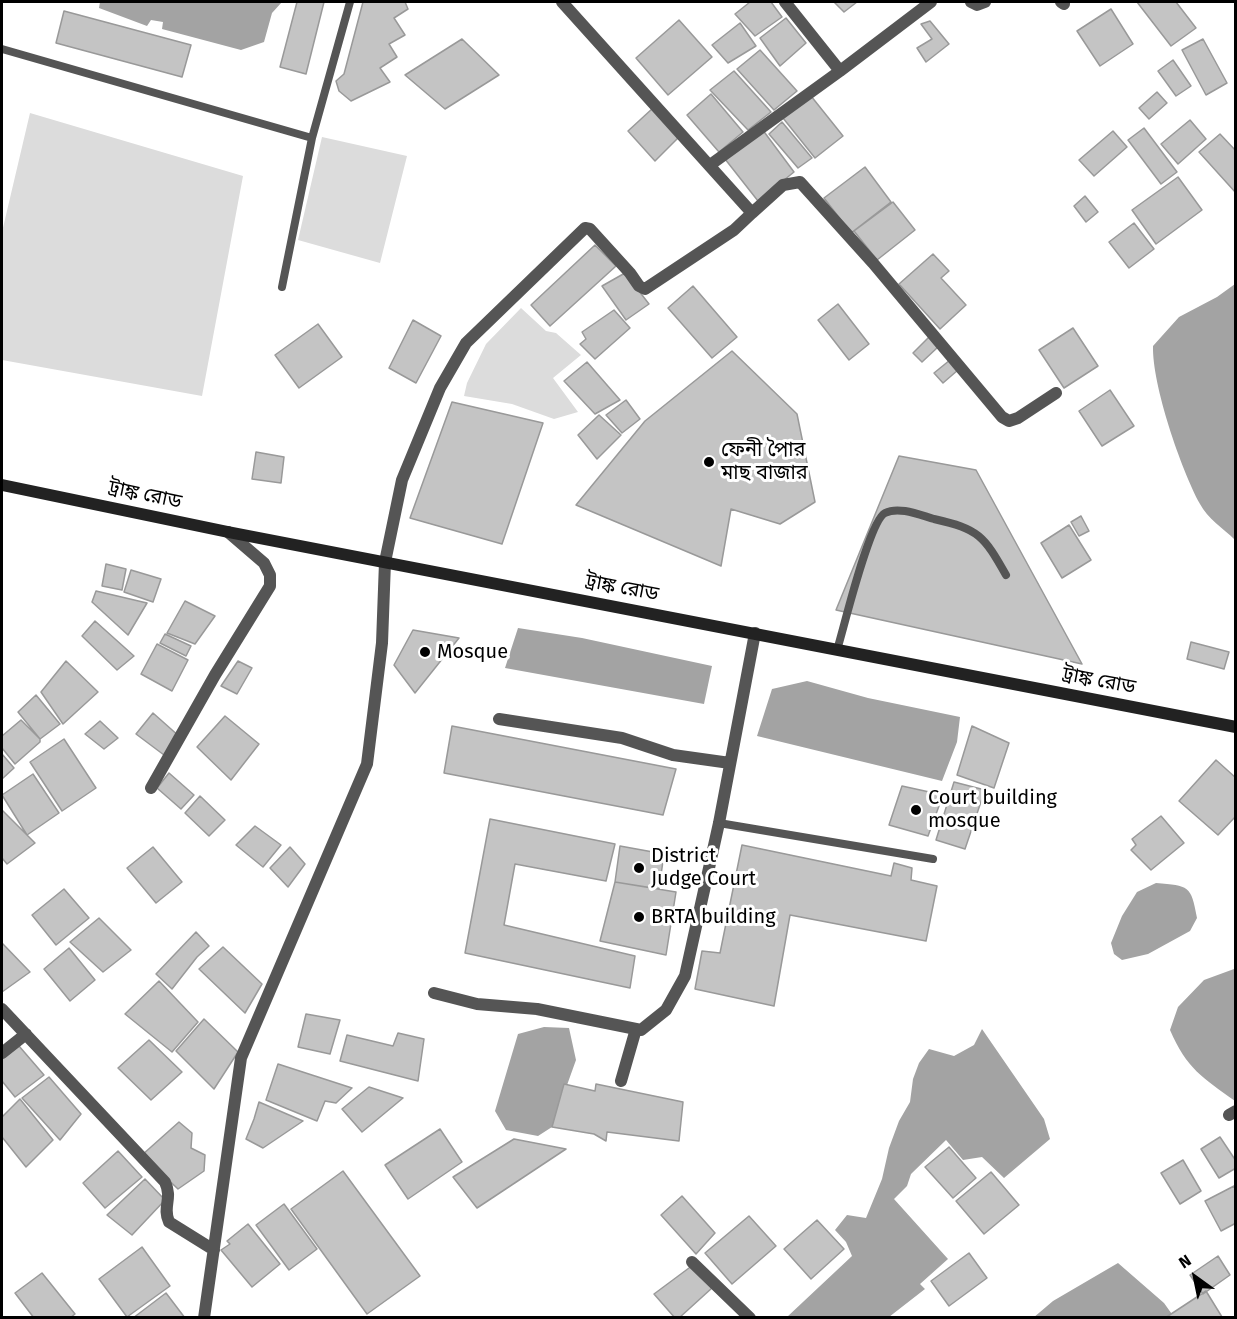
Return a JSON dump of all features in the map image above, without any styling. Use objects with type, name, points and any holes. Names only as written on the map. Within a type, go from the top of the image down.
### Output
[{"type":"main road","name":"ট্রাঙ্ক রোড","points":[[2,485],[228,532],[1236,727]]},
{"type":"street","points":[[562,2],[753,213]]},
{"type":"street","points":[[785,2],[840,71]]},
{"type":"street","points":[[710,165],[931,2]]},
{"type":"street","points":[[971,2],[977,5],[985,2]]},
{"type":"street","points":[[204,1317],[241,1058],[367,764],[382,643],[385,562],[402,480],[440,388],[466,343],[585,228],[590,230],[639,286],[645,289],[734,230],[783,185],[800,182],[873,263],[1002,417],[1008,421],[1018,418],[1056,393]]},
{"type":"street","points":[[151,788],[215,675],[270,586],[270,575],[264,563],[228,532]]},
{"type":"street","points":[[434,993],[477,1004],[537,1009],[641,1030],[666,1010],[685,976],[719,823],[754,633]]},
{"type":"street","points":[[498,719],[622,738],[673,755],[730,763]]},
{"type":"street","points":[[2,1009],[165,1182],[169,1192],[166,1215],[169,1222],[214,1250]]},
{"type":"street","points":[[621,1081],[636,1029]]},
{"type":"street","points":[[2,1053],[26,1034]]},
{"type":"street","points":[[692,1262],[750,1317]]},
{"type":"lane","points":[[282,287],[312,138],[350,2]]},
{"type":"lane","points":[[2,49],[312,138]]},
{"type":"lane","points":[[837,650],[869,541],[884,513],[899,510],[947,521],[976,532],[991,548],[1006,574]]},
{"type":"lane","points":[[719,823],[933,859]]},
{"type":"shaded area","points":[[100,2],[282,2],[272,13],[264,42],[241,50],[162,29],[163,22],[151,20],[147,26],[99,8]]},
{"type":"shaded area","points":[[30,113],[243,176],[202,396],[2,360],[2,232]]},
{"type":"shaded area","points":[[322,137],[407,156],[380,263],[298,240]]},
{"type":"shaded area","points":[[1235,284],[1235,540],[1211,519],[1192,489],[1162,404],[1153,346],[1179,317],[1217,297]]},
{"type":"shaded area","points":[[521,308],[546,331],[556,333],[581,355],[553,378],[578,412],[554,419],[512,404],[464,396],[467,383],[486,344]]},
{"type":"shaded area","points":[[518,628],[582,638],[712,666],[704,704],[505,668]]},
{"type":"shaded area","points":[[807,681],[868,698],[960,717],[957,742],[942,781],[757,736],[772,689]]},
{"type":"shaded area","points":[[1156,883],[1187,889],[1193,899],[1197,918],[1190,931],[1148,954],[1122,960],[1114,954],[1111,943],[1122,916],[1137,892]]},
{"type":"shaded area","points":[[1236,970],[1235,1101],[1196,1071],[1176,1043],[1170,1030],[1178,1007],[1204,980]]},
{"type":"shaded area","points":[[544,1027],[569,1028],[576,1060],[552,1127],[538,1136],[506,1130],[495,1111],[518,1034]]},
{"type":"shaded area","points":[[982,1029],[1044,1119],[1050,1139],[1004,1178],[982,1157],[963,1160],[946,1140],[911,1174],[907,1186],[894,1199],[948,1259],[920,1284],[925,1289],[889,1317],[787,1317],[852,1256],[846,1242],[835,1230],[847,1215],[866,1218],[882,1179],[889,1148],[899,1121],[910,1102],[913,1079],[919,1063],[929,1049],[954,1056],[974,1045]]},
{"type":"shaded area","points":[[1118,1263],[1164,1303],[1174,1317],[1033,1318],[1053,1301]]},
{"type":"building","points":[[297,2],[324,2],[306,74],[280,67]]},
{"type":"building","points":[[363,2],[405,2],[408,9],[394,18],[405,35],[389,44],[397,57],[380,68],[390,82],[351,101],[339,91],[336,81],[344,74]]},
{"type":"building","points":[[750,2],[771,2],[782,17],[755,36],[735,14]]},
{"type":"building","points":[[834,2],[857,2],[844,12]]},
{"type":"building","points":[[1137,2],[1176,2],[1196,28],[1171,46]]},
{"type":"building","points":[[1111,9],[1133,44],[1100,66],[1077,31]]},
{"type":"building","points":[[64,11],[191,45],[182,77],[56,43]]},
{"type":"building","points":[[786,18],[806,43],[780,66],[760,38]]},
{"type":"building","points":[[679,20],[712,57],[668,95],[636,58]]},
{"type":"building","points":[[930,21],[949,44],[926,62],[917,48],[932,39],[921,24]]},
{"type":"building","points":[[740,23],[756,46],[728,63],[712,45]]},
{"type":"building","points":[[462,39],[499,75],[445,109],[405,75]]},
{"type":"building","points":[[1203,39],[1227,83],[1206,95],[1182,50]]},
{"type":"building","points":[[760,50],[797,91],[774,110],[737,69]]},
{"type":"building","points":[[1173,60],[1191,86],[1176,96],[1158,71]]},
{"type":"building","points":[[734,71],[771,112],[748,130],[710,90]]},
{"type":"building","points":[[1157,92],[1167,103],[1149,119],[1139,108]]},
{"type":"building","points":[[711,94],[743,132],[719,152],[687,115]]},
{"type":"building","points":[[811,96],[843,136],[815,158],[783,118]]},
{"type":"building","points":[[653,108],[679,137],[655,161],[628,131]]},
{"type":"building","points":[[1190,120],[1206,139],[1178,164],[1161,144]]},
{"type":"building","points":[[782,122],[812,158],[798,168],[769,134]]},
{"type":"building","points":[[1144,128],[1177,172],[1161,184],[1128,140]]},
{"type":"building","points":[[762,129],[794,172],[758,201],[725,159]]},
{"type":"building","points":[[1113,131],[1127,147],[1094,176],[1079,160]]},
{"type":"building","points":[[1220,134],[1236,151],[1236,193],[1199,152]]},
{"type":"building","points":[[865,167],[891,202],[851,233],[824,198]]},
{"type":"building","points":[[1178,177],[1202,210],[1156,244],[1132,210]]},
{"type":"building","points":[[1085,196],[1098,212],[1086,222],[1074,206]]},
{"type":"building","points":[[893,202],[915,230],[877,260],[854,231]]},
{"type":"building","points":[[1134,223],[1154,249],[1129,268],[1109,242]]},
{"type":"building","points":[[595,245],[616,266],[550,326],[531,305]]},
{"type":"building","points":[[933,254],[949,271],[941,278],[966,305],[940,329],[899,284]]},
{"type":"building","points":[[625,273],[649,304],[626,320],[602,286]]},
{"type":"building","points":[[693,286],[737,337],[712,358],[668,308]]},
{"type":"building","points":[[838,304],[869,344],[849,360],[818,320]]},
{"type":"building","points":[[614,310],[630,328],[595,359],[580,344],[586,339],[582,332]]},
{"type":"building","points":[[413,320],[441,336],[416,383],[389,368]]},
{"type":"building","points":[[318,324],[342,357],[299,388],[275,355]]},
{"type":"building","points":[[1073,328],[1098,366],[1064,388],[1039,350]]},
{"type":"building","points":[[929,337],[938,347],[922,362],[913,353]]},
{"type":"building","name":"ফেনী পৈার মাছ বাজার","points":[[732,351],[797,414],[815,502],[780,524],[731,509],[721,566],[576,505],[645,421]]},
{"type":"building","points":[[950,360],[958,370],[943,383],[934,373]]},
{"type":"building","points":[[587,362],[620,400],[595,414],[564,381]]},
{"type":"building","points":[[1110,390],[1134,426],[1102,446],[1079,411]]},
{"type":"building","points":[[626,400],[640,419],[622,433],[606,415]]},
{"type":"building","points":[[452,402],[543,423],[502,544],[410,518]]},
{"type":"building","points":[[599,415],[621,435],[597,459],[578,435]]},
{"type":"building","points":[[256,452],[284,457],[281,483],[252,479]]},
{"type":"building","points":[[899,456],[976,470],[1082,664],[836,610]]},
{"type":"building","points":[[1081,516],[1089,531],[1079,536],[1071,522]]},
{"type":"building","points":[[1069,525],[1091,560],[1062,578],[1041,543]]},
{"type":"building","points":[[106,564],[126,569],[122,590],[102,586]]},
{"type":"building","points":[[131,570],[161,579],[153,602],[124,592]]},
{"type":"building","points":[[96,591],[147,603],[128,635],[92,602]]},
{"type":"building","points":[[185,601],[215,616],[195,644],[167,633]]},
{"type":"building","points":[[95,621],[134,656],[117,670],[82,636]]},
{"type":"building","name":"Mosque","points":[[413,630],[459,638],[415,693],[394,665]]},
{"type":"building","points":[[165,634],[191,646],[186,656],[160,643]]},
{"type":"building","points":[[1191,642],[1229,652],[1224,669],[1187,659]]},
{"type":"building","points":[[157,644],[188,660],[172,691],[141,674]]},
{"type":"building","points":[[66,661],[98,692],[63,724],[41,692]]},
{"type":"building","points":[[238,661],[252,668],[237,694],[221,686]]},
{"type":"building","points":[[36,695],[60,724],[40,739],[18,712]]},
{"type":"building","points":[[153,713],[180,737],[164,755],[136,734]]},
{"type":"building","points":[[225,716],[259,744],[231,780],[197,747]]},
{"type":"building","points":[[21,720],[40,739],[40,742],[15,764],[2,748],[2,736]]},
{"type":"building","points":[[100,721],[118,738],[104,749],[85,734]]},
{"type":"building","points":[[452,726],[676,769],[663,815],[444,773]]},
{"type":"building","points":[[972,726],[1009,743],[994,788],[957,775]]},
{"type":"building","points":[[64,739],[96,788],[62,811],[30,762]]},
{"type":"building","points":[[2,754],[14,768],[2,779]]},
{"type":"building","points":[[1216,760],[1236,778],[1236,816],[1218,835],[1179,801]]},
{"type":"building","points":[[169,773],[194,795],[181,809],[157,788]]},
{"type":"building","points":[[33,774],[59,813],[27,835],[2,795]]},
{"type":"building","points":[[954,782],[985,790],[965,849],[936,840]]},
{"type":"building","name":"Court building mosque","points":[[902,786],[943,795],[928,836],[889,825]]},
{"type":"building","points":[[200,796],[225,820],[209,836],[185,813]]},
{"type":"building","points":[[2,810],[35,843],[7,864],[2,858]]},
{"type":"building","points":[[1161,816],[1184,843],[1151,870],[1131,850],[1136,845],[1132,839]]},
{"type":"building","points":[[490,819],[615,844],[606,881],[515,864],[504,925],[635,956],[630,988],[465,953]]},
{"type":"building","points":[[255,826],[281,845],[263,867],[236,845]]},
{"type":"building","points":[[742,845],[891,876],[894,863],[912,868],[911,880],[937,886],[926,941],[790,915],[774,1006],[695,989],[702,951],[720,953]]},
{"type":"building","name":"District Judge Court","points":[[620,846],[664,854],[659,889],[615,882]]},
{"type":"building","points":[[153,847],[182,882],[156,903],[127,868]]},
{"type":"building","points":[[290,847],[305,864],[288,887],[270,868]]},
{"type":"building","name":"BRTA building","points":[[615,882],[676,892],[666,955],[600,941]]},
{"type":"building","points":[[64,889],[89,918],[56,945],[32,915]]},
{"type":"building","points":[[99,918],[131,950],[103,972],[70,942]]},
{"type":"building","points":[[196,932],[209,946],[197,957],[172,989],[156,974]]},
{"type":"building","points":[[2,943],[30,972],[2,992]]},
{"type":"building","points":[[223,947],[262,984],[245,1013],[199,969]]},
{"type":"building","points":[[69,948],[95,980],[70,1001],[44,969]]},
{"type":"building","points":[[159,981],[198,1022],[172,1052],[125,1014]]},
{"type":"building","points":[[306,1014],[340,1020],[330,1054],[298,1047]]},
{"type":"building","points":[[204,1019],[238,1052],[214,1089],[176,1051]]},
{"type":"building","points":[[398,1033],[424,1039],[418,1081],[340,1061],[347,1035],[393,1046]]},
{"type":"building","points":[[149,1040],[182,1072],[151,1100],[118,1068]]},
{"type":"building","points":[[19,1046],[44,1075],[15,1097],[2,1081],[2,1059]]},
{"type":"building","points":[[278,1064],[352,1088],[336,1103],[325,1101],[317,1121],[266,1100]]},
{"type":"building","points":[[49,1077],[81,1114],[60,1140],[22,1098]]},
{"type":"building","points":[[564,1084],[595,1091],[596,1084],[683,1102],[679,1141],[607,1132],[606,1141],[594,1134],[552,1127]]},
{"type":"building","points":[[369,1087],[403,1098],[362,1132],[342,1109]]},
{"type":"building","points":[[20,1099],[53,1140],[26,1167],[2,1137],[2,1117]]},
{"type":"building","points":[[259,1102],[303,1121],[263,1148],[246,1139]]},
{"type":"building","points":[[179,1122],[192,1133],[191,1148],[205,1155],[204,1171],[178,1189],[142,1155]]},
{"type":"building","points":[[440,1129],[462,1162],[408,1199],[385,1165]]},
{"type":"building","points":[[1220,1137],[1236,1161],[1236,1168],[1219,1178],[1201,1149]]},
{"type":"building","points":[[514,1139],[566,1149],[477,1208],[453,1177]]},
{"type":"building","points":[[949,1147],[976,1178],[953,1198],[925,1167]]},
{"type":"building","points":[[118,1151],[142,1177],[105,1208],[83,1183]]},
{"type":"building","points":[[1183,1160],[1201,1191],[1180,1204],[1161,1173]]},
{"type":"building","points":[[343,1171],[420,1276],[367,1314],[291,1209]]},
{"type":"building","points":[[991,1172],[1019,1205],[984,1234],[956,1201]]},
{"type":"building","points":[[145,1179],[165,1200],[132,1235],[107,1215]]},
{"type":"building","points":[[1234,1186],[1236,1189],[1236,1223],[1221,1231],[1205,1201]]},
{"type":"building","points":[[682,1196],[715,1233],[696,1254],[661,1215]]},
{"type":"building","points":[[284,1204],[317,1249],[289,1270],[256,1225]]},
{"type":"building","points":[[749,1216],[776,1246],[732,1284],[705,1253]]},
{"type":"building","points":[[817,1220],[844,1249],[811,1279],[784,1249]]},
{"type":"building","points":[[248,1224],[280,1264],[252,1287],[221,1250],[230,1244],[227,1241]]},
{"type":"building","points":[[142,1247],[170,1286],[127,1317],[99,1279]]},
{"type":"building","points":[[969,1253],[987,1278],[949,1306],[931,1281]]},
{"type":"building","points":[[1218,1256],[1230,1275],[1203,1294],[1190,1275]]},
{"type":"building","points":[[693,1265],[712,1288],[679,1318],[675,1318],[654,1294]]},
{"type":"building","points":[[42,1273],[75,1314],[70,1318],[34,1318],[15,1293]]},
{"type":"building","points":[[1206,1291],[1222,1317],[1165,1318]]},
{"type":"building","points":[[166,1293],[185,1318],[133,1318]]},
{"type":"place","name":"ফেনী পৈার মাছ বাজার","points":[[709,462]]},
{"type":"place","name":"Mosque","points":[[425,652]]},
{"type":"place","name":"Court building mosque","points":[[916,810]]},
{"type":"place","name":"District Judge Court","points":[[639,868]]},
{"type":"place","name":"BRTA building","points":[[639,917]]}]
